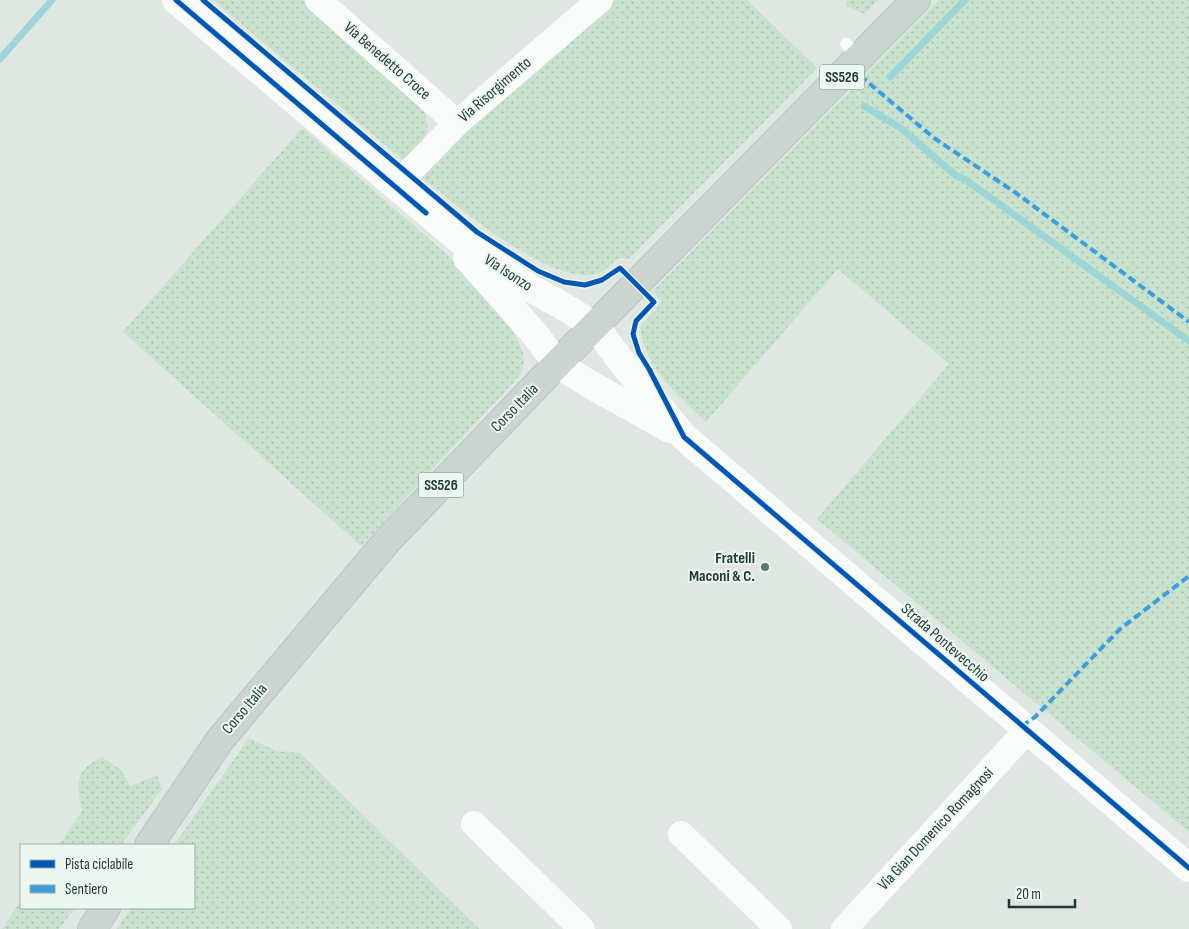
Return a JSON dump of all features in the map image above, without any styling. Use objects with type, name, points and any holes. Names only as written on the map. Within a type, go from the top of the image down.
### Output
[{"type":"main road","name":"Corso Italia","points":[[149,844],[220,740],[387,541],[595,326],[853,51],[916,0]]},
{"type":"main road","points":[[92,929],[105,909]]},
{"type":"street","name":"Via Isonzo","points":[[176,0],[460,242],[520,282],[595,326]]},
{"type":"street","name":"Via Benedetto Croce","points":[[318,0],[457,123]]},
{"type":"street","name":"Via Risorgimento","points":[[395,187],[457,123],[600,0]]},
{"type":"street","name":"Via Isonzo","points":[[426,212],[534,333],[557,364]]},
{"type":"street","name":"Strada Pontevecchio","points":[[595,326],[621,361],[684,437],[1189,868]]},
{"type":"street","name":"Strada Pontevecchio","points":[[557,364],[684,437]]},
{"type":"street","name":"Via Gian Domenico Romagnosi","points":[[844,929],[1020,738],[1024,728]]},
{"type":"street","points":[[474,824],[582,929]]},
{"type":"street","points":[[681,834],[779,929]]},
{"type":"green space","points":[[213,0],[304,0],[419,101],[427,120],[426,134],[423,140],[403,160]]},
{"type":"green space","points":[[614,0],[747,0],[817,68],[629,259],[619,258],[597,274],[577,274],[554,268],[529,256],[503,240],[419,175],[454,140]]},
{"type":"green space","points":[[847,0],[878,0],[864,14],[846,6]]},
{"type":"green space","points":[[939,0],[1189,0],[1189,832],[817,519],[949,364],[838,269],[706,422],[664,380],[656,369],[643,343],[640,327],[662,302],[653,291]]},
{"type":"green space","points":[[302,128],[451,258],[481,287],[507,323],[523,352],[524,362],[521,373],[514,382],[361,546],[123,332]]},
{"type":"green space","points":[[249,738],[276,751],[300,753],[479,929],[117,929],[130,909],[195,909],[195,844],[175,844]]},
{"type":"green space","points":[[102,757],[120,769],[131,786],[157,775],[162,789],[122,844],[60,844],[82,811],[78,785],[79,779],[86,767]]},
{"type":"green space","points":[[20,902],[20,909],[74,909],[59,929],[2,929]]},
{"type":"waterway","points":[[0,59],[52,0]]},
{"type":"waterway","points":[[890,77],[965,0]]},
{"type":"waterway","points":[[864,106],[902,129],[955,175],[966,180],[1189,341]]},
{"type":"marked path","points":[[851,68],[934,138],[1016,193],[1189,322]]},
{"type":"marked path","points":[[1022,726],[1035,717],[1120,629],[1189,576]]},
{"type":"cycle path","points":[[176,0],[426,213]]},
{"type":"cycle path","points":[[203,0],[477,232],[538,271],[564,282],[585,285],[602,280],[620,268],[654,302],[636,321],[633,334],[639,353],[684,437],[1189,868]]},
{"type":"place","name":"Fratelli Maconi & C.","points":[[765,567]]}]
